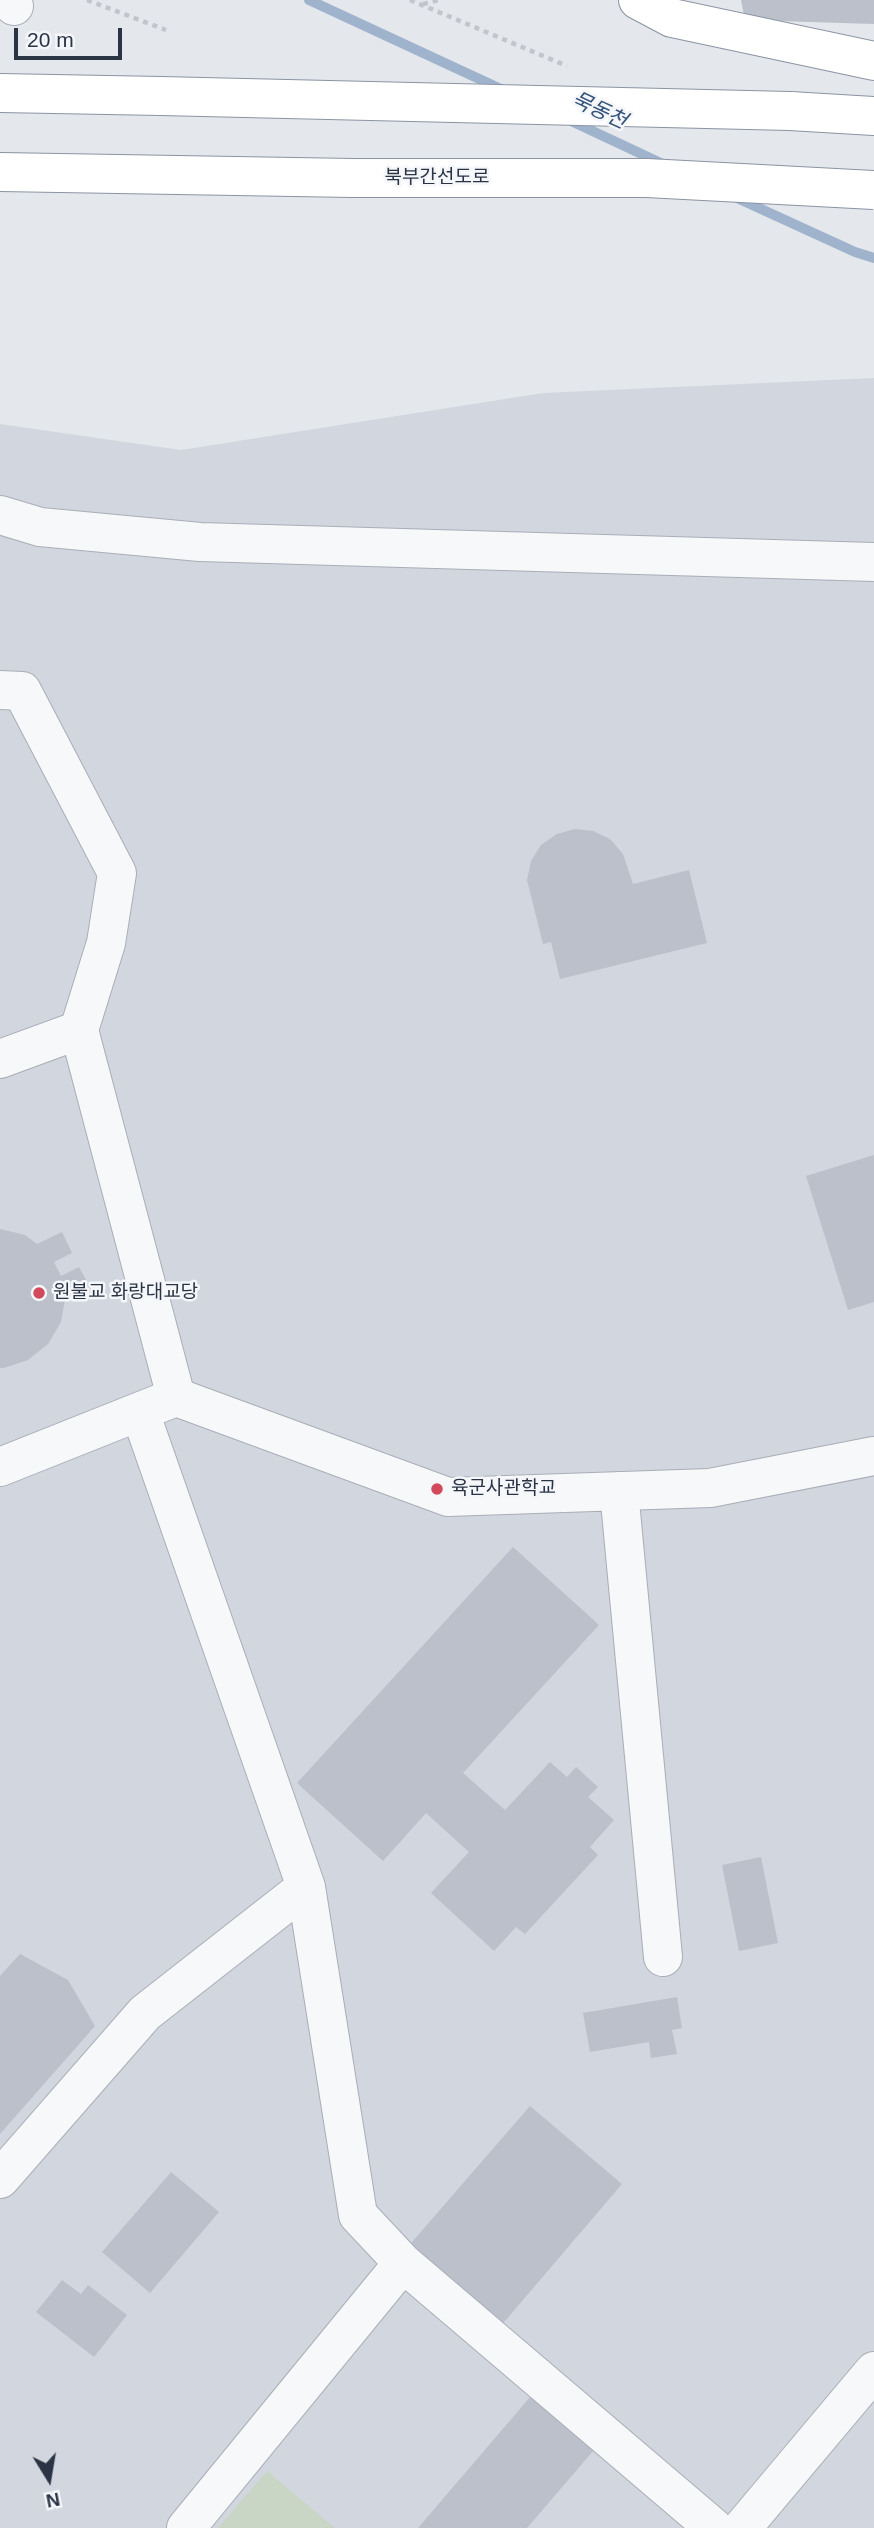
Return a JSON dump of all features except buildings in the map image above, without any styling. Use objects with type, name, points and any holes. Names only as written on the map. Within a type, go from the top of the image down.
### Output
[{"type":"highway","points":[[638,0],[672,18],[874,61]]},
{"type":"highway","points":[[0,93],[790,111],[874,116]]},
{"type":"highway","name":"북부간선도로","points":[[0,172],[353,178],[647,178],[874,190]]},
{"type":"street","points":[[0,515],[40,527],[200,542],[874,562]]},
{"type":"street","points":[[0,690],[22,691],[117,873],[106,943],[79,1030],[176,1397]]},
{"type":"street","points":[[0,1059],[79,1030]]},
{"type":"street","points":[[0,1467],[176,1397],[449,1497],[710,1488],[874,1456]]},
{"type":"street","points":[[140,1412],[306,1887],[358,2216],[402,2263],[701,2524]]},
{"type":"street","points":[[619,1491],[663,1957]]},
{"type":"street","points":[[0,2179],[145,2013],[306,1887]]},
{"type":"street","points":[[186,2528],[402,2263]]},
{"type":"street","points":[[742,2528],[874,2371]]},
{"type":"path","points":[[87,0],[166,30]]},
{"type":"path","points":[[421,4],[439,0]]},
{"type":"shaded area","name":"육군사관학교","points":[[874,378],[874,2528],[0,2528],[0,424],[181,450],[543,393]]},
{"type":"green space","points":[[267,2471],[335,2528],[218,2528]]},
{"type":"waterway","name":"묵동천","points":[[309,0],[503,90]]},
{"type":"waterway","name":"묵동천","points":[[569,120],[665,165]]},
{"type":"waterway","name":"묵동천","points":[[737,198],[855,252],[874,258]]},
{"type":"place","name":"원불교 화랑대교당","points":[[39,1293]]},
{"type":"place","name":"육군사관학교","points":[[437,1489]]}]
